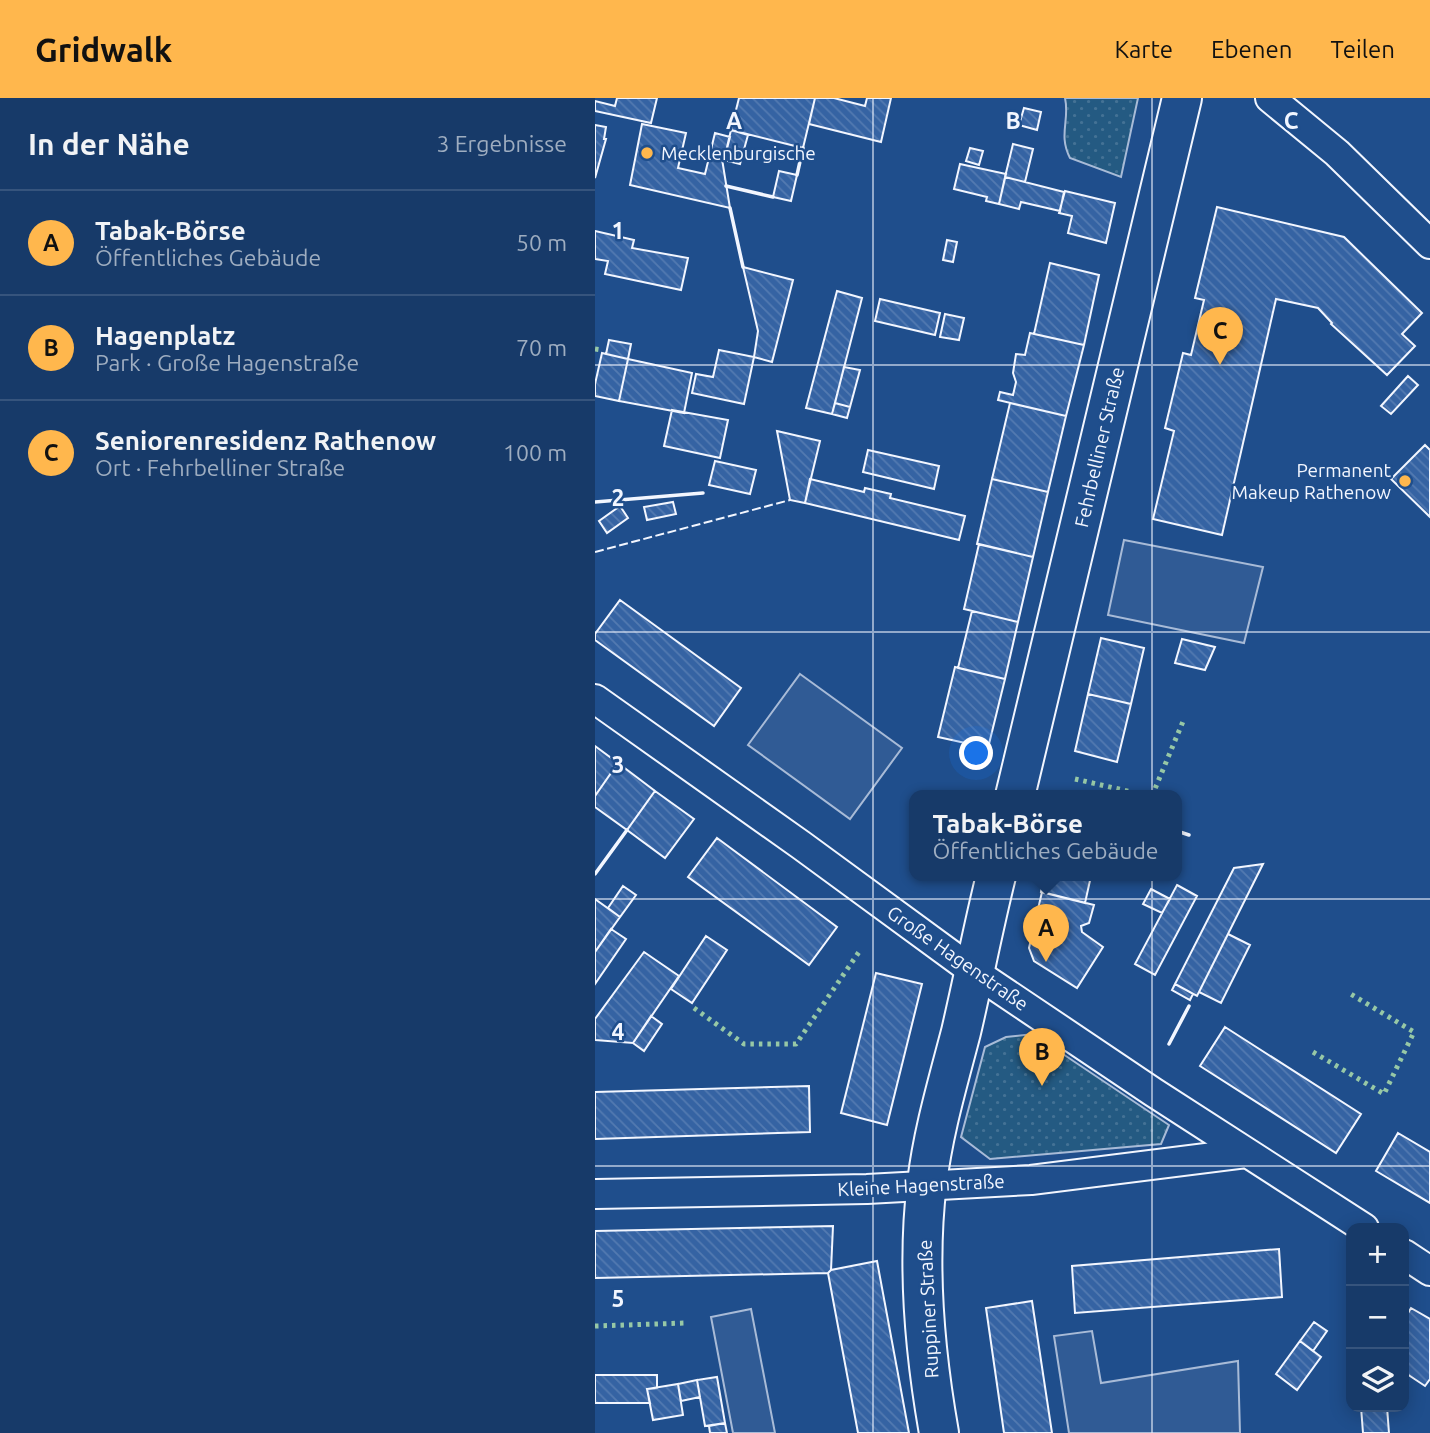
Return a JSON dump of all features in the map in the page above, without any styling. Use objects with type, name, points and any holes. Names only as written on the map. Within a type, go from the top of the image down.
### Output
[{"type":"main road","name":"Fehrbelliner Straße","points":[[1016,790],[1182,98]]},
{"type":"main road","points":[[973,971],[995,881]]},
{"type":"main road","name":"Ruppiner Straße","points":[[939,1433],[929,1370],[924,1248],[926,1185],[935,1133],[962,1028],[973,971]]},
{"type":"street","points":[[1270,98],[1336,153],[1430,244]]},
{"type":"street","name":"Große Hagenstraße","points":[[595,699],[973,971],[1356,1223]]},
{"type":"street","name":"Kleine Hagenstraße","points":[[595,1194],[867,1189],[1031,1180],[1246,1153]]},
{"type":"street","points":[[1409,1257],[1430,1271]]},
{"type":"shaded area","points":[[1065,98],[1138,98],[1121,177],[1070,158],[1064,135]]},
{"type":"shaded area","points":[[1124,540],[1263,567],[1244,643],[1108,615]]},
{"type":"shaded area","points":[[800,674],[902,748],[850,819],[748,745]]},
{"type":"shaded area","points":[[1033,1034],[1169,1125],[1161,1144],[990,1159],[961,1137],[985,1047],[1006,1037]]},
{"type":"shaded area","points":[[751,1309],[775,1433],[733,1433],[711,1317]]},
{"type":"shaded area","points":[[1092,1331],[1101,1383],[1238,1361],[1240,1433],[1069,1433],[1054,1336]]},
{"type":"building","points":[[617,98],[657,98],[651,123],[595,111],[595,101],[615,106]]},
{"type":"building","points":[[739,98],[815,98],[803,148],[731,130]]},
{"type":"building","points":[[815,98],[834,98],[865,106],[867,98],[891,98],[881,142],[809,124]]},
{"type":"building","points":[[1024,108],[1041,112],[1037,130],[1019,125]]},
{"type":"building","points":[[642,124],[686,133],[678,168],[705,174],[715,133],[730,137],[724,160],[722,159],[730,208],[630,185]]},
{"type":"building","points":[[595,125],[606,127],[606,139],[595,178]]},
{"type":"building","points":[[731,130],[748,135],[740,164],[724,160]]},
{"type":"building","points":[[1013,144],[1033,149],[1025,182],[1005,177]]},
{"type":"building","points":[[970,148],[983,151],[979,165],[966,161]]},
{"type":"building","points":[[960,164],[1006,174],[999,204],[986,201],[987,197],[954,189]]},
{"type":"building","points":[[779,171],[797,175],[791,201],[773,197]]},
{"type":"building","points":[[1005,177],[1064,192],[1060,211],[1021,202],[1019,209],[999,204]]},
{"type":"building","points":[[1065,191],[1115,203],[1106,243],[1068,233],[1072,216],[1059,213]]},
{"type":"building","points":[[1217,207],[1344,237],[1422,313],[1402,334],[1415,346],[1387,375],[1331,324],[1318,308],[1276,299],[1222,535],[1153,519],[1174,431],[1165,428],[1183,353],[1191,355],[1204,300],[1195,298]]},
{"type":"building","points":[[595,231],[634,240],[632,248],[688,258],[681,290],[605,274],[608,261],[595,259]]},
{"type":"building","points":[[947,240],[957,242],[953,262],[943,260]]},
{"type":"building","points":[[1050,263],[1099,275],[1084,345],[1034,334]]},
{"type":"building","points":[[743,267],[793,280],[772,362],[754,357],[758,331]]},
{"type":"building","points":[[837,291],[862,298],[832,414],[806,408]]},
{"type":"building","points":[[880,299],[940,313],[935,335],[875,321]]},
{"type":"building","points":[[945,314],[964,318],[959,340],[940,337]]},
{"type":"building","points":[[1030,333],[1084,345],[1066,416],[998,400],[1000,392],[1013,395],[1016,354],[1025,355]]},
{"type":"building","points":[[609,340],[631,344],[628,359],[606,354]]},
{"type":"building","points":[[719,350],[754,357],[744,404],[692,393],[696,374],[713,377]]},
{"type":"building","points":[[602,353],[628,359],[619,401],[595,396]]},
{"type":"building","points":[[628,359],[692,373],[684,413],[619,401]]},
{"type":"building","points":[[844,367],[860,370],[850,407],[835,403]]},
{"type":"building","points":[[1408,376],[1418,385],[1391,414],[1381,406]]},
{"type":"building","points":[[835,403],[850,407],[847,418],[832,414]]},
{"type":"building","points":[[1010,403],[1066,416],[1048,492],[992,479]]},
{"type":"building","points":[[672,410],[728,420],[720,458],[664,446]]},
{"type":"building","points":[[777,431],[820,441],[805,503],[790,500]]},
{"type":"building","points":[[1425,445],[1430,450],[1430,517],[1391,479]]},
{"type":"building","points":[[868,450],[939,466],[934,489],[863,472]]},
{"type":"building","points":[[715,461],[756,470],[750,494],[709,485]]},
{"type":"building","points":[[810,479],[864,492],[865,488],[891,494],[890,498],[965,516],[959,540],[805,503]]},
{"type":"building","points":[[992,479],[1048,492],[1033,557],[977,544]]},
{"type":"building","points":[[673,502],[676,514],[647,520],[644,507]]},
{"type":"building","points":[[620,506],[628,518],[607,533],[599,521]]},
{"type":"building","points":[[979,544],[1033,557],[1018,622],[964,609]]},
{"type":"building","points":[[620,600],[741,688],[714,726],[595,640],[595,634]]},
{"type":"building","points":[[972,611],[1018,622],[1005,679],[958,668]]},
{"type":"building","points":[[1101,638],[1144,648],[1131,704],[1088,694]]},
{"type":"building","points":[[1182,639],[1215,647],[1205,670],[1175,663]]},
{"type":"building","points":[[955,667],[1005,679],[988,748],[938,737]]},
{"type":"building","points":[[1088,694],[1131,704],[1117,762],[1075,751]]},
{"type":"building","points":[[595,746],[618,763],[595,796]]},
{"type":"building","points":[[618,763],[655,791],[627,830],[595,807],[595,796]]},
{"type":"building","points":[[655,791],[694,819],[665,858],[627,830]]},
{"type":"building","points":[[717,838],[837,927],[809,965],[688,877]]},
{"type":"building","points":[[1263,864],[1197,996],[1175,984],[1234,868]]},
{"type":"building","points":[[1043,881],[1090,881],[1085,903],[1041,892]]},
{"type":"building","points":[[1177,885],[1197,896],[1155,975],[1135,964]]},
{"type":"building","points":[[623,886],[636,895],[620,917],[608,908]]},
{"type":"building","points":[[1151,889],[1170,899],[1162,913],[1143,904]]},
{"type":"building","points":[[1042,892],[1094,905],[1089,923],[1081,926],[1082,932],[1103,947],[1077,988],[1034,961],[1029,948]]},
{"type":"building","points":[[595,899],[620,917],[595,952]]},
{"type":"building","points":[[611,929],[626,939],[595,984],[595,952]]},
{"type":"building","points":[[1228,934],[1250,945],[1221,1003],[1199,992]]},
{"type":"building","points":[[706,936],[727,950],[692,1003],[671,989]]},
{"type":"building","points":[[644,952],[679,976],[633,1043],[595,1040],[595,1019]]},
{"type":"building","points":[[876,973],[922,984],[887,1125],[841,1113]]},
{"type":"building","points":[[1175,984],[1193,994],[1190,1000],[1172,990]]},
{"type":"building","points":[[651,1016],[662,1024],[644,1051],[633,1043]]},
{"type":"building","points":[[1225,1027],[1361,1114],[1336,1153],[1200,1066]]},
{"type":"building","points":[[809,1086],[810,1132],[595,1139],[595,1092]]},
{"type":"building","points":[[1398,1133],[1430,1152],[1430,1203],[1376,1171]]},
{"type":"building","points":[[833,1226],[831,1270],[828,1273],[595,1278],[595,1231]]},
{"type":"building","points":[[1279,1249],[1282,1297],[1075,1313],[1072,1266]]},
{"type":"building","points":[[877,1261],[909,1433],[858,1433],[828,1273],[831,1270]]},
{"type":"building","points":[[1032,1301],[1052,1433],[1004,1433],[986,1308]]},
{"type":"building","points":[[1411,1308],[1430,1319],[1430,1379],[1425,1386],[1409,1375]]},
{"type":"building","points":[[1314,1322],[1327,1331],[1313,1351],[1300,1341]]},
{"type":"building","points":[[1300,1341],[1321,1357],[1297,1390],[1276,1374]]},
{"type":"building","points":[[595,1375],[657,1375],[657,1388],[647,1389],[650,1403],[595,1403]]},
{"type":"building","points":[[717,1377],[725,1423],[705,1426],[697,1380]]},
{"type":"building","points":[[697,1380],[700,1397],[681,1401],[678,1384]]},
{"type":"building","points":[[678,1384],[683,1415],[653,1420],[647,1389]]},
{"type":"building","points":[[1361,1412],[1387,1412],[1389,1433],[1363,1433]]},
{"type":"building","points":[[725,1423],[727,1433],[710,1433],[709,1426]]},
{"type":"hedge","points":[[595,349],[602,350]]},
{"type":"hedge","points":[[1154,790],[1184,719]]},
{"type":"hedge","points":[[1075,779],[1123,790]]},
{"type":"hedge","points":[[694,1008],[744,1044],[796,1044],[861,949]]},
{"type":"hedge","points":[[1313,1052],[1384,1094],[1414,1032],[1349,993]]},
{"type":"hedge","points":[[595,1326],[686,1323]]},
{"type":"fence","points":[[595,552],[790,500]]},
{"type":"wall","points":[[797,175],[803,148]]},
{"type":"wall","points":[[726,186],[773,197]]},
{"type":"wall","points":[[730,208],[743,267]]},
{"type":"wall","points":[[595,502],[703,493]]},
{"type":"wall","points":[[595,874],[627,830]]},
{"type":"wall","points":[[1182,833],[1189,835]]},
{"type":"wall","points":[[1169,1044],[1189,1006]]},
{"type":"place","name":"Mecklenburgische","points":[[647,153]]},
{"type":"place","name":"Seniorenresidenz Rathenow","points":[[1220,365]]},
{"type":"place","name":"Permanent Makeup Rathenow","points":[[1405,481]]},
{"type":"place","name":"Tabak-Börse","points":[[1046,962]]},
{"type":"place","name":"Hagenplatz","points":[[1042,1086]]}]
